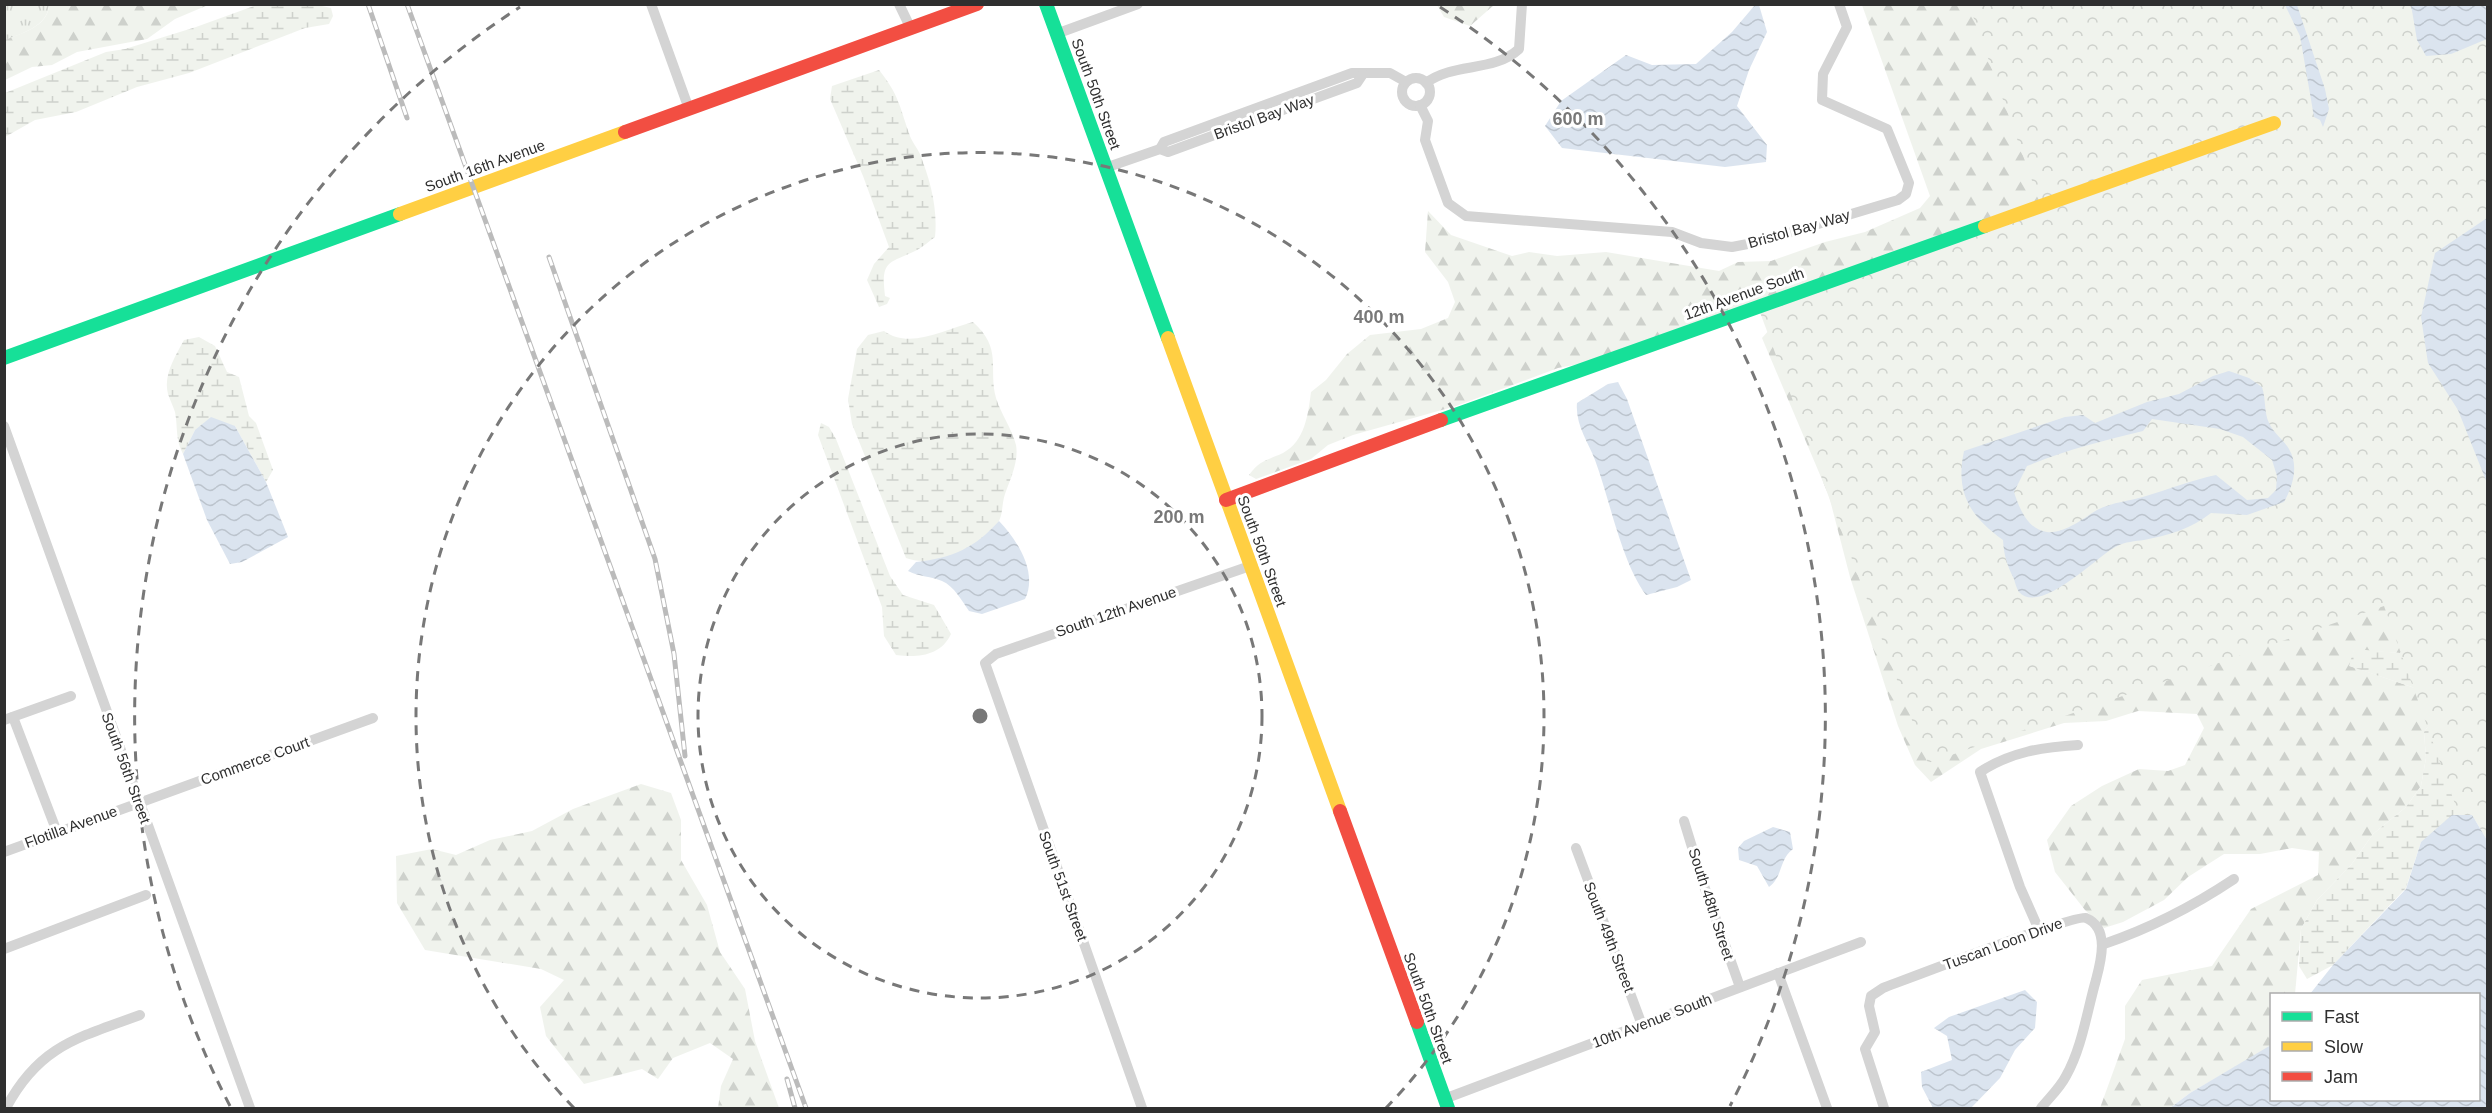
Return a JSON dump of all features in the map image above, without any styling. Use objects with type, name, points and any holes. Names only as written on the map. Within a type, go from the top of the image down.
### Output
[{"type":"street","points":[[651,4],[689,109]]},
{"type":"street","points":[[899,4],[911,29]]},
{"type":"street","name":"South 16th Avenue","points":[[4,358],[977,4]]},
{"type":"street","name":"South 50th Street","points":[[1046,4],[1446,1104]]},
{"type":"street","points":[[1056,34],[1138,4]]},
{"type":"street","points":[[1426,83],[1429,96],[1420,105],[1411,105],[1404,99],[1402,90],[1406,82],[1414,78],[1426,83],[1458,69],[1483,67],[1510,57],[1519,49],[1522,4]]},
{"type":"street","name":"Bristol Bay Way","points":[[1420,105],[1428,121],[1425,140],[1448,203],[1466,216],[1672,232],[1701,243],[1732,247],[1758,242],[1898,200],[1906,194],[1909,183],[1887,129],[1822,100],[1823,74],[1847,27],[1839,4]]},
{"type":"street","name":"Bristol Bay Way","points":[[1105,168],[1160,149],[1168,152],[1250,123],[1357,82],[1363,74],[1390,73],[1406,82]]},
{"type":"street","name":"12th Avenue South","points":[[1226,500],[1424,426],[2274,123]]},
{"type":"street","name":"South 56th Street","points":[[4,426],[138,803],[250,1108]]},
{"type":"street","name":"South 12th Avenue","points":[[985,663],[996,654],[1250,566]]},
{"type":"street","name":"South 51st Street","points":[[985,663],[1142,1108]]},
{"type":"street","points":[[57,832],[9,718],[71,696]]},
{"type":"street","name":"Commerce Court","points":[[138,803],[373,718]]},
{"type":"street","points":[[2038,930],[1983,787],[1980,772],[1997,761],[2041,747],[2078,745]]},
{"type":"street","name":"Flotilla Avenue","points":[[4,852],[138,803]]},
{"type":"street","name":"South 48th Street","points":[[1684,821],[1703,883],[1740,987]]},
{"type":"street","name":"South 49th Street","points":[[1575,848],[1642,1025]]},
{"type":"street","points":[[2041,1108],[2066,1076],[2075,1055],[2104,944],[2144,930],[2198,903],[2234,879]]},
{"type":"street","points":[[4,949],[146,895]]},
{"type":"street","name":"Tuscan Loon Drive","points":[[1884,1108],[1865,1049],[1875,1032],[1869,1006],[1871,996],[1882,988],[2038,930],[2077,918],[2085,918],[2094,924],[2104,944]]},
{"type":"street","name":"10th Avenue South","points":[[1446,1104],[1642,1025],[1861,942]]},
{"type":"street","points":[[1778,973],[1827,1108]]},
{"type":"street","points":[[6,1108],[18,1086],[39,1061],[77,1038],[140,1015]]},
{"type":"green space","points":[[49,4],[208,5],[175,19],[147,39],[77,52],[52,65],[32,67],[5,80],[5,40],[39,24],[47,13]]},
{"type":"green space","points":[[313,4],[331,8],[333,16],[329,24],[305,28],[189,73],[137,87],[76,112],[35,120],[5,137],[5,93],[106,52],[125,49],[196,27],[257,5]]},
{"type":"green space","points":[[5,5],[49,5],[39,24],[5,40]]},
{"type":"green space","points":[[1437,5],[1494,5],[1470,26],[1444,17]]},
{"type":"green space","points":[[1862,5],[2200,5],[2242,130],[1579,364],[1558,368],[1456,406],[1353,435],[1328,445],[1311,459],[1256,479],[1249,475],[1261,463],[1283,453],[1296,442],[1307,418],[1311,392],[1326,380],[1347,354],[1370,335],[1421,329],[1448,318],[1455,302],[1448,282],[1425,252],[1428,211],[1451,235],[1512,256],[1529,252],[1557,256],[1606,252],[1719,271],[1738,262],[1771,261],[1825,242],[1865,232],[1920,208],[1930,196]]},
{"type":"green space","points":[[1969,5],[2487,5],[2487,840],[2472,815],[2459,815],[2384,606],[1928,763],[1758,307],[2040,203]]},
{"type":"green space","points":[[879,70],[895,94],[910,136],[924,164],[932,194],[936,226],[935,237],[918,250],[888,265],[885,270],[884,285],[885,296],[890,298],[887,304],[879,307],[867,280],[874,264],[889,247],[863,176],[830,99],[832,86]]},
{"type":"green space","points":[[1779,319],[2378,564],[2422,629],[2400,653],[2354,650],[2350,666],[2418,689],[2445,704],[2424,732],[2426,758],[2421,786],[2406,807],[2373,834],[2351,865],[2317,900],[2301,929],[2295,993],[2270,993],[2270,1047],[2190,1093],[2170,1108],[2100,1108],[2125,1039],[2125,1006],[2142,980],[2212,966],[2251,909],[2318,875],[2319,852],[2292,848],[2260,854],[2224,854],[2188,877],[2164,900],[2123,922],[2104,928],[2085,910],[2055,872],[2047,840],[2071,806],[2102,786],[2139,769],[2168,771],[2185,765],[2204,728],[2197,714],[2138,711],[2106,721],[2064,723],[1981,749],[1931,782],[1915,765],[1898,726],[1850,577],[1829,496],[1762,338]]},
{"type":"green space","points":[[973,322],[988,341],[991,350],[996,398],[1016,445],[1015,464],[999,521],[992,531],[982,540],[957,554],[930,561],[917,561],[906,558],[852,424],[848,399],[857,349],[868,335],[884,331],[905,339],[916,338]]},
{"type":"green space","points":[[199,337],[215,346],[227,372],[239,377],[249,416],[256,423],[273,470],[266,482],[235,426],[195,430],[183,454],[180,449],[175,412],[168,394],[167,380],[184,340]]},
{"type":"green space","points":[[821,423],[829,427],[836,439],[890,576],[903,595],[934,605],[951,634],[947,641],[935,651],[912,656],[896,655],[884,636],[882,607],[818,435]]},
{"type":"green space","points":[[2457,642],[2487,816],[2421,842],[2406,888],[2333,965],[2307,979],[2299,966],[2301,929],[2317,900],[2351,865],[2373,834],[2406,807],[2421,786],[2426,758],[2424,732],[2444,705],[2418,689],[2349,666],[2354,649],[2400,653]]},
{"type":"green space","points":[[641,784],[671,793],[681,820],[681,860],[707,905],[720,952],[745,989],[755,1041],[779,1108],[718,1108],[721,1086],[733,1059],[710,1043],[673,1058],[658,1079],[642,1069],[584,1084],[546,1036],[540,1007],[564,980],[541,969],[425,950],[397,903],[396,856],[432,849],[456,855],[490,840],[532,831],[573,809]]},
{"type":"water","points":[[1755,5],[1759,5],[1767,32],[1749,70],[1737,106],[1767,145],[1766,162],[1725,167],[1562,148],[1545,126],[1561,101],[1626,55],[1652,65],[1696,64],[1732,32]]},
{"type":"water","points":[[2285,5],[2297,5],[2325,89],[2329,109],[2323,127],[2320,120],[2314,117],[2300,36]]},
{"type":"water","points":[[2411,5],[2487,5],[2487,39],[2451,54],[2426,56],[2417,40]]},
{"type":"water","points":[[2487,218],[2487,483],[2458,410],[2428,363],[2421,317],[2435,253]]},
{"type":"water","points":[[2229,371],[2249,378],[2262,387],[2269,423],[2289,449],[2294,462],[2292,483],[2284,502],[2247,515],[2211,513],[2179,531],[2117,546],[2054,591],[2028,597],[2019,592],[2006,560],[2003,540],[1982,522],[1968,502],[1962,479],[1964,451],[2065,417],[2083,415],[2095,423],[2147,402],[2179,394],[2213,376]],"holes":[[[2152,419],[2220,429],[2243,437],[2272,460],[2277,476],[2276,490],[2268,498],[2247,500],[2216,475],[2109,505],[2067,528],[2047,532],[2035,527],[2025,517],[2014,492],[2027,466],[2099,442],[2143,431]]]},
{"type":"water","points":[[1618,382],[1627,399],[1691,580],[1677,587],[1646,595],[1637,581],[1623,548],[1595,460],[1580,426],[1577,411],[1577,403],[1608,384]]},
{"type":"water","points":[[211,417],[235,426],[266,482],[288,537],[242,562],[230,564],[207,520],[183,454],[195,430]]},
{"type":"water","points":[[999,521],[1013,538],[1024,558],[1029,579],[1025,599],[982,614],[969,611],[946,583],[908,571],[916,562],[941,558],[972,545]]},
{"type":"water","points":[[2452,815],[2472,815],[2487,840],[2487,1108],[2170,1108],[2190,1093],[2270,1046],[2270,1101],[2480,1101],[2480,993],[2311,993],[2333,965],[2406,889],[2421,842]]},
{"type":"water","points":[[1773,827],[1790,832],[1793,849],[1785,858],[1777,878],[1769,887],[1757,866],[1739,860],[1738,848],[1744,841]]},
{"type":"water","points":[[2025,990],[2037,1002],[2035,1028],[2015,1050],[2000,1078],[1971,1108],[1933,1108],[1922,1087],[1921,1072],[1952,1060],[1947,1036],[1934,1028],[1949,1017]]},
{"type":"railway","points":[[368,4],[407,118]]},
{"type":"railway","points":[[407,4],[806,1108]]},
{"type":"railway","points":[[549,257],[655,559],[674,654],[685,756]]},
{"type":"railway","points":[[787,1079],[795,1108]]},
{"type":"traffic: fast","points":[[1046,4],[1168,338]]},
{"type":"traffic: fast","points":[[4,358],[400,214]]},
{"type":"traffic: fast","points":[[1441,420],[1985,226]]},
{"type":"traffic: fast","points":[[1417,1022],[1448,1108]]},
{"type":"traffic: slow","points":[[1985,226],[2274,123]]},
{"type":"traffic: slow","points":[[400,214],[625,132]]},
{"type":"traffic: slow","points":[[1168,338],[1340,811]]},
{"type":"traffic: jam","points":[[625,132],[977,4]]},
{"type":"traffic: jam","points":[[1226,500],[1441,420]]},
{"type":"traffic: jam","points":[[1340,811],[1417,1022]]}]
